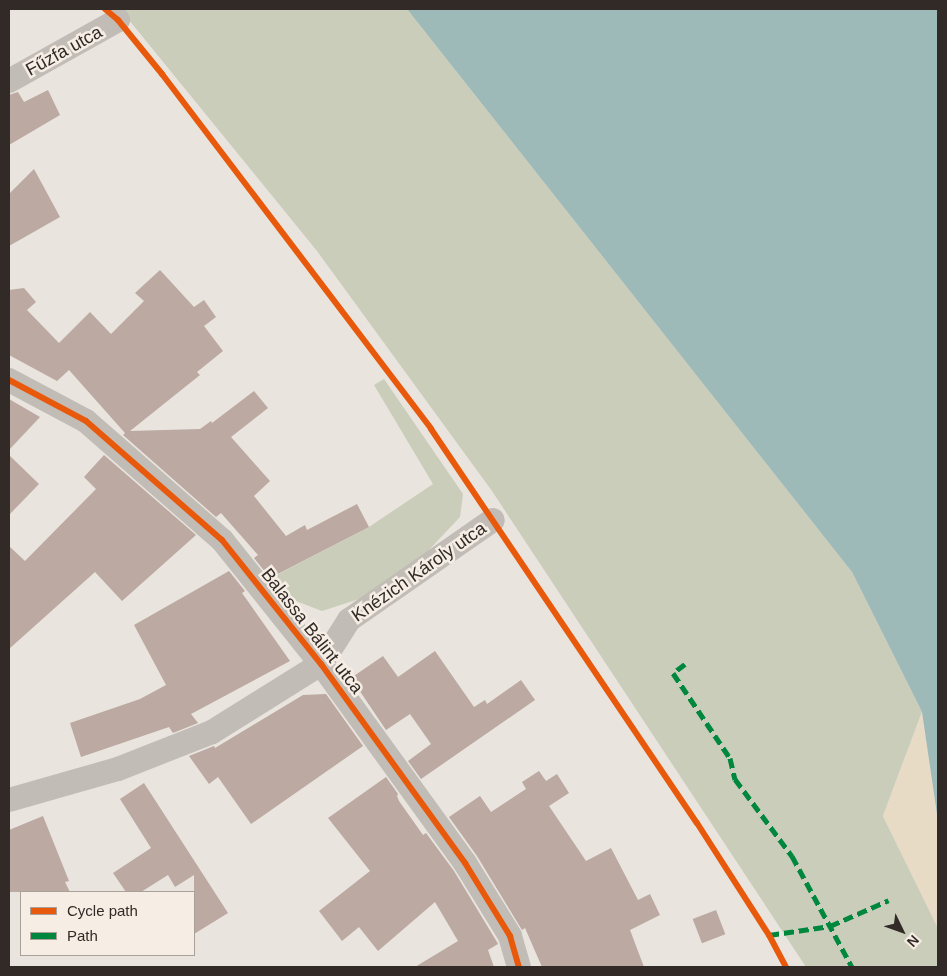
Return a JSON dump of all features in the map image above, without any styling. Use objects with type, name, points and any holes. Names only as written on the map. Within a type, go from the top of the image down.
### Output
[{"type":"street","name":"Fűzfa utca","points":[[9,81],[118,20]]},
{"type":"street","name":"Balassa Bálint utca","points":[[9,380],[86,421],[222,540],[321,664],[465,863],[510,936],[519,967]]},
{"type":"street","name":"Knézich Károly utca","points":[[9,800],[118,769],[212,732],[321,664],[349,620],[493,520]]},
{"type":"green space","points":[[120,9],[407,9],[852,572],[922,712],[883,816],[938,928],[938,967],[806,967],[492,491],[317,251]]},
{"type":"green space","points":[[384,379],[463,494],[460,517],[426,553],[362,598],[322,611],[296,601],[273,577],[369,527],[433,484],[374,385]]},
{"type":"sand","points":[[922,712],[938,821],[938,928],[883,816]]},
{"type":"water","points":[[407,9],[938,9],[938,821],[922,712],[852,572]]},
{"type":"building","points":[[48,90],[60,115],[9,145],[9,95],[18,92],[24,102]]},
{"type":"building","points":[[34,169],[60,217],[9,246],[9,194]]},
{"type":"building","points":[[160,270],[194,307],[204,300],[216,317],[204,326],[223,351],[197,372],[200,375],[130,431],[200,429],[211,421],[212,423],[254,391],[268,408],[231,437],[270,481],[254,496],[286,536],[305,525],[307,530],[357,504],[369,527],[270,578],[254,558],[258,555],[221,513],[216,517],[123,435],[125,433],[69,370],[57,381],[9,355],[9,290],[24,288],[36,302],[27,310],[59,343],[90,312],[111,334],[144,301],[135,293]]},
{"type":"building","points":[[9,399],[40,417],[9,450]]},
{"type":"building","points":[[9,455],[39,484],[9,515]]},
{"type":"building","points":[[104,455],[196,535],[122,601],[95,572],[9,649],[9,546],[25,561],[96,489],[84,477]]},
{"type":"building","points":[[229,571],[245,591],[242,593],[290,661],[191,714],[198,723],[173,733],[169,727],[81,757],[70,723],[140,699],[166,685],[134,625]]},
{"type":"building","points":[[435,651],[474,707],[485,700],[487,704],[521,680],[535,700],[421,779],[408,761],[431,744],[410,714],[386,730],[351,678],[383,656],[398,677]]},
{"type":"building","points":[[326,694],[363,746],[251,824],[218,777],[209,784],[189,756],[214,746],[215,748],[303,695]]},
{"type":"building","points":[[539,771],[546,781],[557,774],[569,793],[549,806],[586,861],[611,848],[638,900],[650,894],[660,915],[630,930],[644,967],[542,967],[525,928],[522,930],[477,856],[449,817],[480,796],[491,812],[526,789],[522,782]]},
{"type":"building","points":[[386,777],[398,794],[399,801],[423,835],[426,833],[454,871],[497,942],[498,944],[488,950],[494,967],[415,967],[458,941],[435,902],[378,951],[359,927],[342,941],[319,911],[370,871],[328,818]]},
{"type":"building","points":[[144,783],[228,913],[195,933],[194,875],[175,887],[168,875],[143,891],[125,891],[113,873],[151,848],[120,799]]},
{"type":"building","points":[[43,816],[69,881],[65,882],[70,891],[9,892],[9,830]]},
{"type":"building","points":[[716,910],[725,934],[702,943],[693,919]]},
{"type":"marked path","points":[[685,664],[673,673],[730,758],[735,779],[792,856],[852,967]]},
{"type":"marked path","points":[[769,935],[830,926],[889,900]]},
{"type":"cycle path","points":[[105,9],[118,20],[162,74],[431,429],[697,823],[769,935],[786,967]]},
{"type":"cycle path","points":[[9,380],[86,421],[222,540],[321,664],[465,863],[510,936],[519,967]]}]
